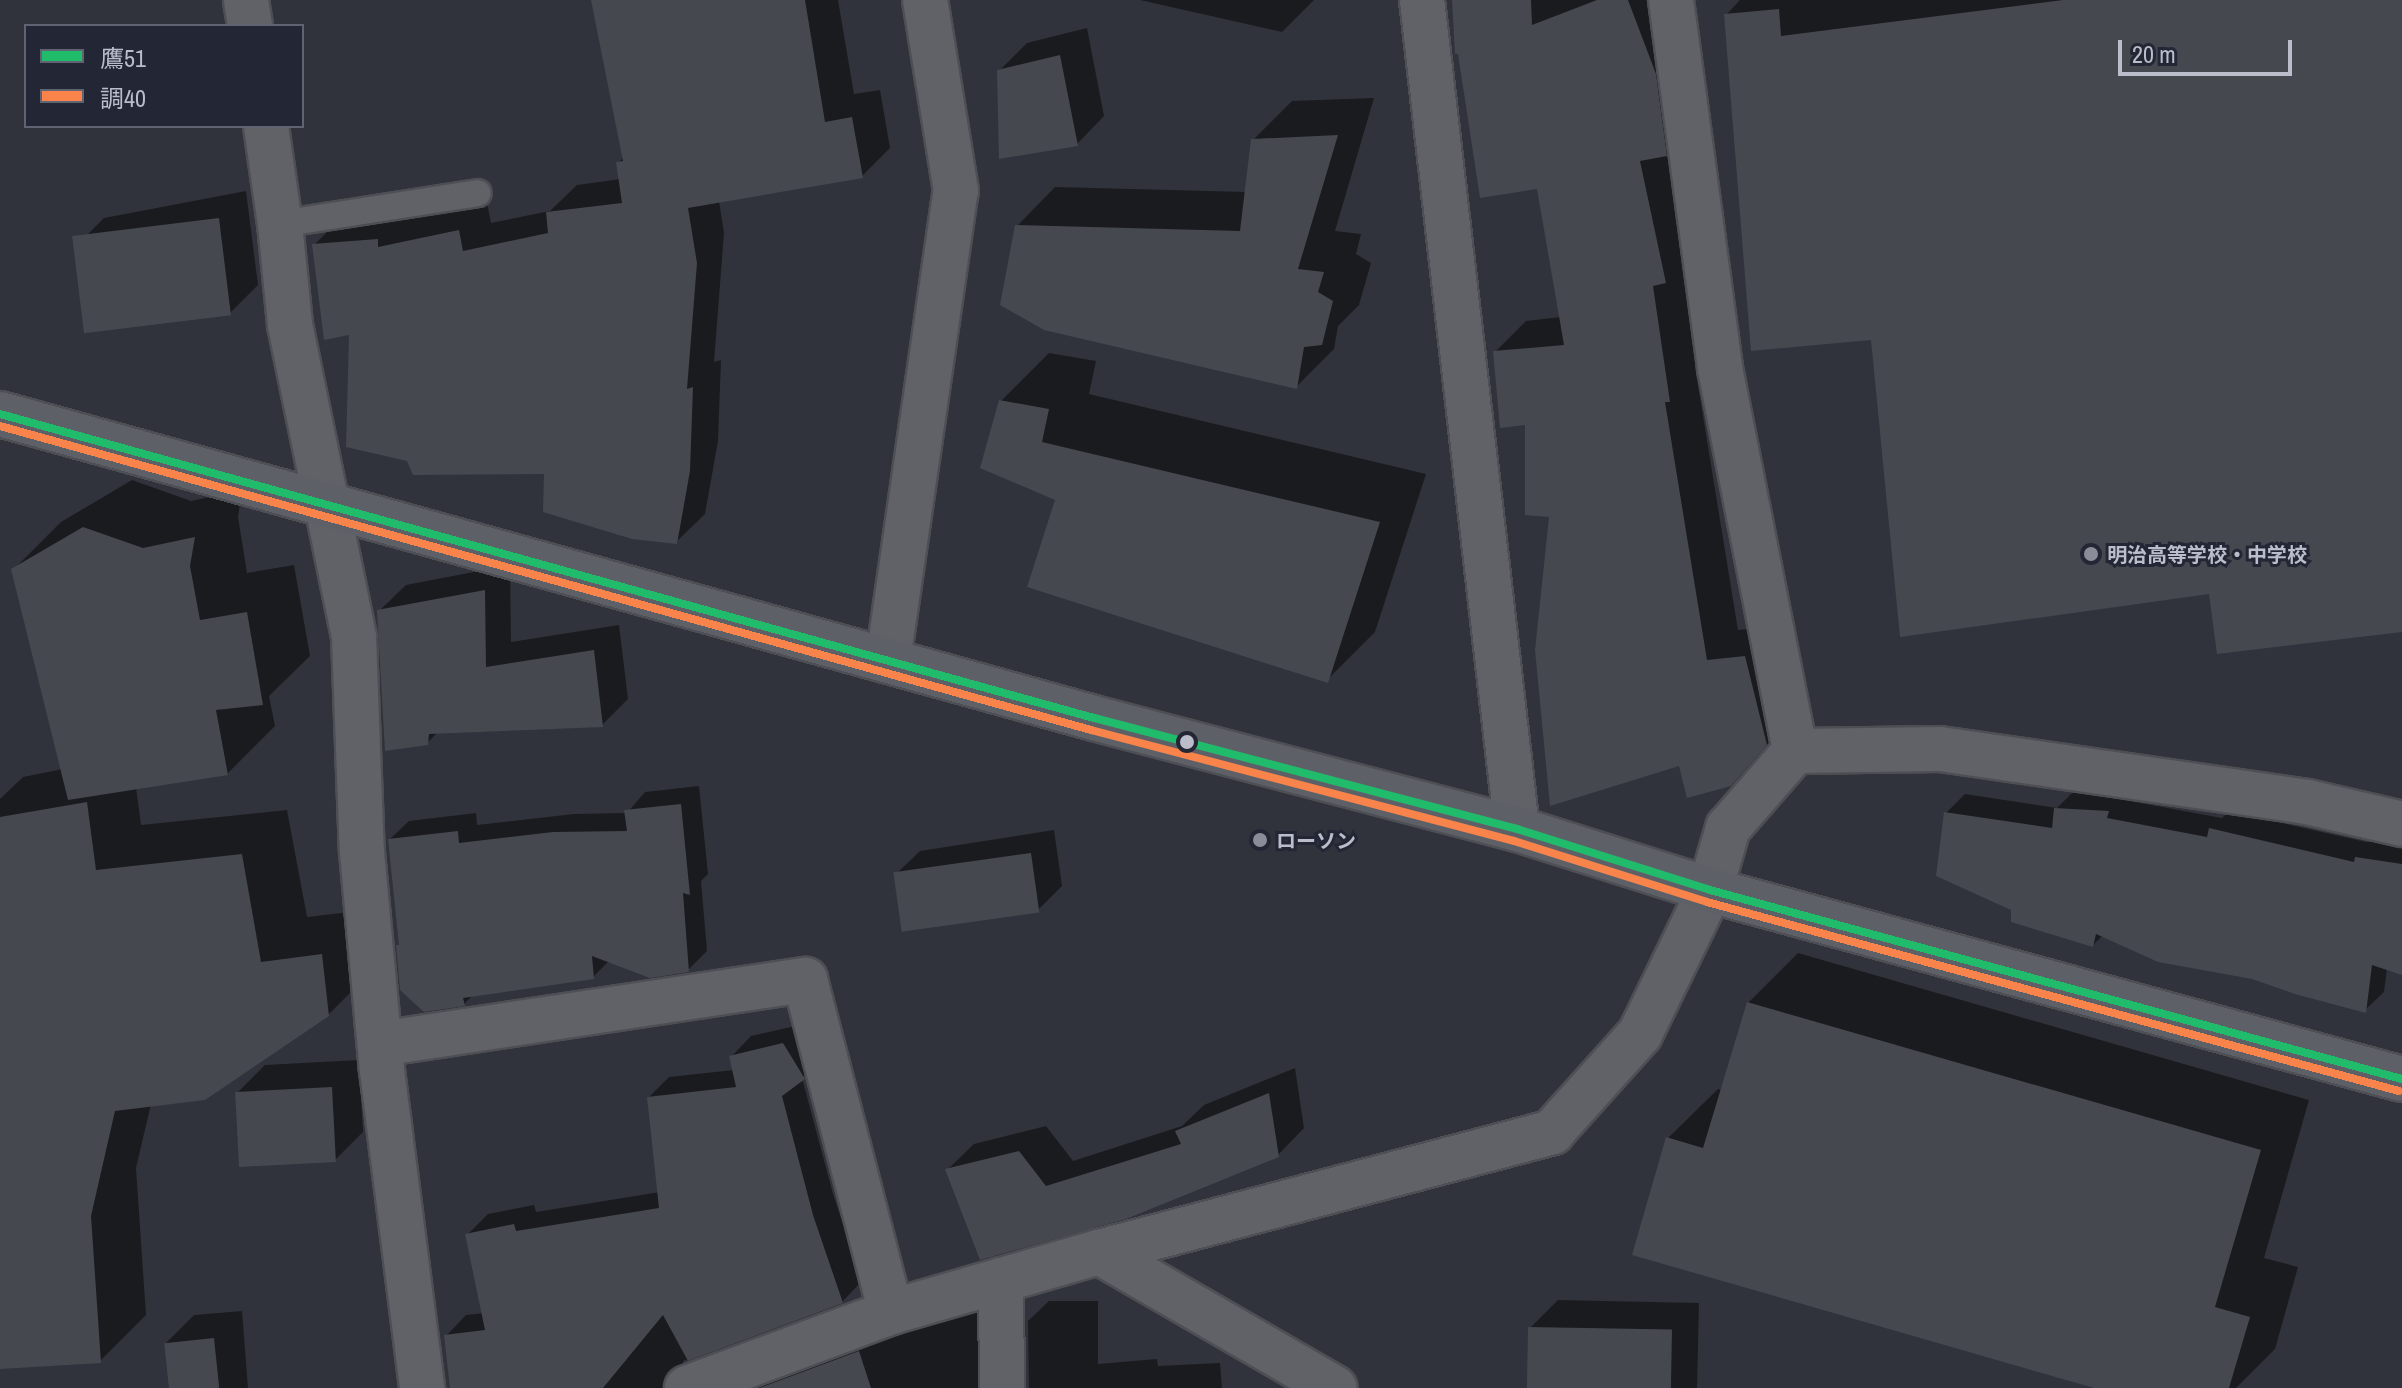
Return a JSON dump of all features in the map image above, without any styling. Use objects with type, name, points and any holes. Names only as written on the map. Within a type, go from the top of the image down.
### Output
[{"type":"street","points":[[246,0],[250,24]]},
{"type":"street","points":[[888,660],[956,191],[925,0]]},
{"type":"street","points":[[1422,0],[1517,829]]},
{"type":"street","points":[[1671,0],[1720,368],[1795,751]]},
{"type":"street","points":[[266,128],[290,325],[354,638],[362,852],[380,1044],[422,1388]]},
{"type":"street","points":[[0,414],[888,660],[1517,829],[1710,890],[2402,1079]]},
{"type":"street","points":[[687,1388],[891,1312],[1099,1252],[1552,1132],[1640,1034],[1710,890],[1728,828],[1795,751],[1940,749],[2307,802],[2402,824]]},
{"type":"street","points":[[380,1044],[805,980],[891,1312]]},
{"type":"street","points":[[1099,1252],[1335,1388]]},
{"type":"street","points":[[1001,1280],[1002,1388]]},
{"type":"lane","points":[[280,224],[478,193]]},
{"type":"building","points":[[591,0],[805,0],[825,122],[852,117],[863,178],[688,208],[697,263],[687,389],[693,387],[690,471],[677,544],[632,539],[543,512],[544,474],[413,475],[407,461],[346,447],[349,335],[324,340],[312,244],[378,239],[378,247],[459,230],[463,251],[548,233],[546,212],[622,203],[616,162],[623,161]]},
{"type":"building","points":[[1452,0],[1531,0],[1532,25],[1597,0],[1628,0],[1656,74],[1667,156],[1640,161],[1666,283],[1653,286],[1670,402],[1665,402],[1707,660],[1745,656],[1767,745],[1731,786],[1687,798],[1679,766],[1550,806],[1535,650],[1549,517],[1525,515],[1525,425],[1500,428],[1493,351],[1564,345],[1537,189],[1480,198],[1458,54],[1455,54]]},
{"type":"building","name":"明治高等学校・中学校","points":[[2063,0],[2402,0],[2402,632],[2217,654],[2209,594],[1900,637],[1871,340],[1751,351],[1724,14],[1779,9],[1781,36]]},
{"type":"building","points":[[1060,55],[1078,146],[999,159],[997,70]]},
{"type":"building","points":[[1338,135],[1298,269],[1324,272],[1318,292],[1333,301],[1322,345],[1304,347],[1297,389],[1044,330],[1000,305],[1015,225],[1240,231],[1251,139]]},
{"type":"building","points":[[219,218],[231,315],[84,333],[72,236]]},
{"type":"building","points":[[999,400],[1049,409],[1042,442],[1380,522],[1328,683],[1027,587],[1055,500],[980,468]]},
{"type":"building","points":[[83,527],[143,548],[195,537],[190,566],[200,620],[247,612],[263,705],[216,710],[228,775],[68,800],[11,569]]},
{"type":"building","points":[[485,590],[486,667],[594,650],[603,727],[429,734],[428,745],[385,751],[377,610]]},
{"type":"building","points":[[87,802],[96,870],[242,854],[261,962],[322,954],[329,1016],[205,1100],[115,1111],[91,1216],[101,1363],[0,1369],[0,817]]},
{"type":"building","points":[[681,804],[690,895],[683,893],[689,972],[650,978],[592,956],[594,979],[463,998],[465,1006],[424,1012],[400,990],[396,945],[399,945],[388,839],[458,831],[459,843],[553,832],[627,831],[624,810]]},
{"type":"building","points":[[2054,808],[2109,811],[2107,818],[2207,837],[2209,828],[2354,862],[2355,857],[2402,864],[2402,975],[2372,965],[2366,1013],[2252,979],[2158,962],[2096,934],[2093,947],[2011,922],[2011,910],[1936,876],[1944,812],[2052,828]]},
{"type":"building","points":[[1031,853],[1039,912],[902,932],[893,872]]},
{"type":"building","points":[[1747,1002],[2261,1150],[2215,1307],[2250,1317],[2229,1388],[2094,1388],[1632,1255],[1666,1137],[1703,1148]]},
{"type":"building","points":[[783,1043],[805,1079],[782,1096],[813,1215],[843,1303],[688,1361],[663,1315],[603,1388],[450,1388],[444,1335],[485,1330],[465,1234],[514,1224],[516,1231],[659,1208],[647,1097],[736,1087],[729,1056]]},
{"type":"building","points":[[332,1087],[336,1162],[239,1167],[235,1092]]},
{"type":"building","points":[[1269,1093],[1279,1157],[1126,1219],[980,1260],[945,1169],[1019,1151],[1046,1186],[1181,1144],[1175,1131]]},
{"type":"building","points":[[1528,1327],[1672,1330],[1671,1388],[1527,1388]]},
{"type":"building","points":[[214,1338],[219,1388],[169,1388],[164,1343]]},
{"type":"building","points":[[859,1351],[871,1388],[759,1388]]},
{"type":"transit line","name":"鷹51","points":[[0,414],[1094,718],[1517,829],[1710,890],[2402,1079]]},
{"type":"transit line","name":"調40","points":[[0,426],[1091,730],[1514,841],[1707,902],[2399,1091]]},
{"type":"place","name":"明治高等学校・中学校","points":[[2091,554]]},
{"type":"place","name":"ローソン","points":[[1260,840]]}]
